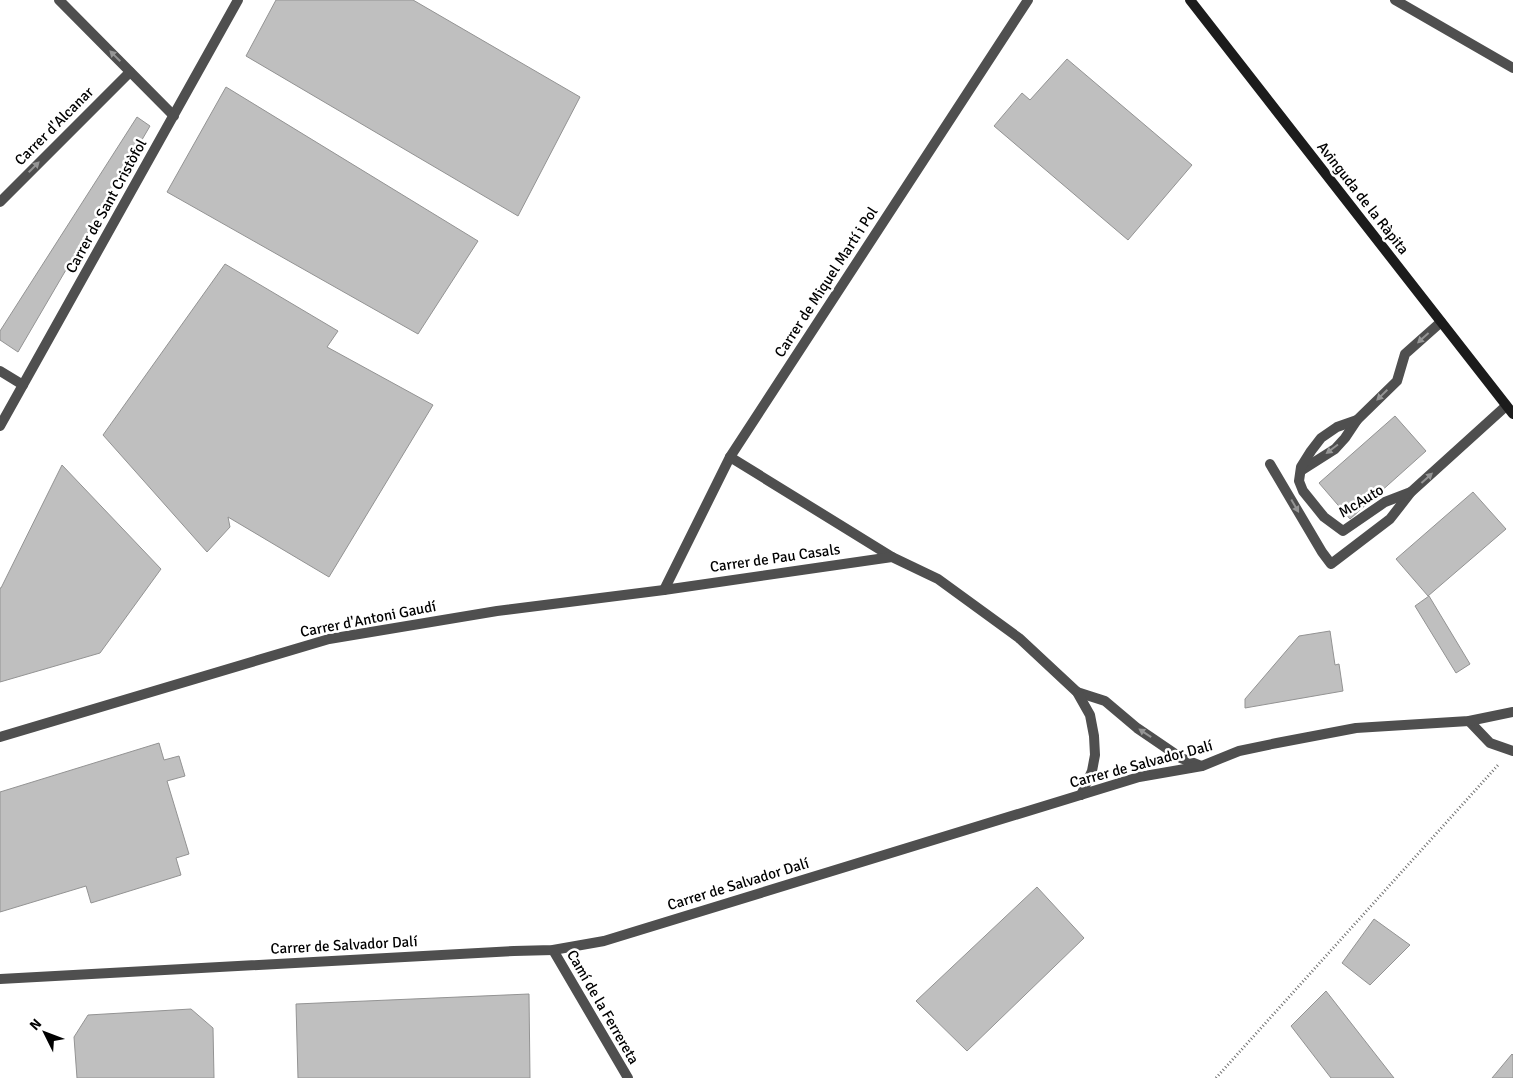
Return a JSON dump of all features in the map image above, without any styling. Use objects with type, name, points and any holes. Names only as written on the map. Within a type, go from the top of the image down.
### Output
[{"type":"street","points":[[59,0],[174,116]]},
{"type":"street","name":"Carrer de Sant Cristòfol","points":[[0,426],[174,116],[231,5],[238,0]]},
{"type":"street","name":"Carrer de Miquel Martí i Pol","points":[[664,590],[730,457],[1028,0]]},
{"type":"street","name":"Avinguda de la Ràpita","points":[[1190,0],[1510,410]]},
{"type":"street","points":[[1395,0],[1513,68]]},
{"type":"street","name":"Carrer d'Alcanar","points":[[0,202],[130,72]]},
{"type":"street","points":[[1300,471],[1335,449],[1357,420],[1397,381],[1405,354],[1441,322]]},
{"type":"street","points":[[0,371],[23,385]]},
{"type":"street","points":[[1270,464],[1331,564],[1390,519],[1411,492],[1510,410]]},
{"type":"street","points":[[1300,471],[1321,438],[1337,428],[1357,420]]},
{"type":"street","name":"Carrer de Pau Casals","points":[[730,457],[892,557],[938,579],[1011,632],[1076,692],[1090,715],[1095,755],[1092,771],[1081,795]]},
{"type":"street","name":"McAuto","points":[[1300,471],[1299,481],[1303,491],[1324,517],[1343,531],[1385,502],[1411,492]]},
{"type":"street","name":"Carrer de Pau Casals","points":[[664,590],[892,557]]},
{"type":"street","name":"Carrer d'Antoni Gaudí","points":[[0,737],[329,639],[497,611],[664,590]]},
{"type":"street","points":[[1076,692],[1105,701],[1136,728],[1181,758],[1202,766]]},
{"type":"street","name":"Carrer de Salvador Dalí","points":[[0,979],[553,950],[604,941],[1139,777],[1202,766],[1239,751],[1277,742],[1347,730],[1469,720],[1513,712]]},
{"type":"street","points":[[1469,720],[1490,743],[1512,751]]},
{"type":"street","name":"Camí de la Ferrereta","points":[[553,950],[628,1078]]},
{"type":"path","points":[[1216,1078],[1512,751]]},
{"type":"building","points":[[276,0],[413,0],[580,97],[518,216],[246,56]]},
{"type":"building","points":[[1067,59],[1192,165],[1128,240],[994,126],[1022,93],[1030,100]]},
{"type":"building","points":[[226,87],[478,241],[418,334],[167,192]]},
{"type":"building","points":[[137,117],[150,126],[18,352],[0,340],[0,331]]},
{"type":"building","points":[[225,264],[338,331],[327,347],[433,405],[329,577],[228,517],[230,527],[207,552],[103,435]]},
{"type":"building","points":[[1395,416],[1426,451],[1350,519],[1319,483]]},
{"type":"building","points":[[62,465],[161,569],[100,653],[0,682],[0,588]]},
{"type":"building","points":[[1473,492],[1506,529],[1428,596],[1396,559]]},
{"type":"building","points":[[1429,596],[1470,664],[1456,673],[1415,606]]},
{"type":"building","points":[[1330,631],[1335,665],[1339,664],[1343,691],[1245,708],[1245,699],[1299,636]]},
{"type":"building","points":[[159,743],[164,760],[179,756],[185,776],[167,781],[189,854],[176,858],[181,875],[91,903],[86,886],[0,912],[0,792]]},
{"type":"building","points":[[1037,887],[1084,938],[967,1051],[916,1001]]},
{"type":"building","points":[[1374,919],[1410,945],[1370,985],[1342,963]]},
{"type":"building","points":[[1326,991],[1394,1078],[1331,1078],[1291,1026]]},
{"type":"building","points":[[529,994],[530,1078],[298,1078],[296,1004]]},
{"type":"building","points":[[191,1009],[213,1028],[214,1078],[77,1078],[74,1037],[88,1015]]},
{"type":"building","points":[[1512,1054],[1513,1078],[1492,1078]]}]
